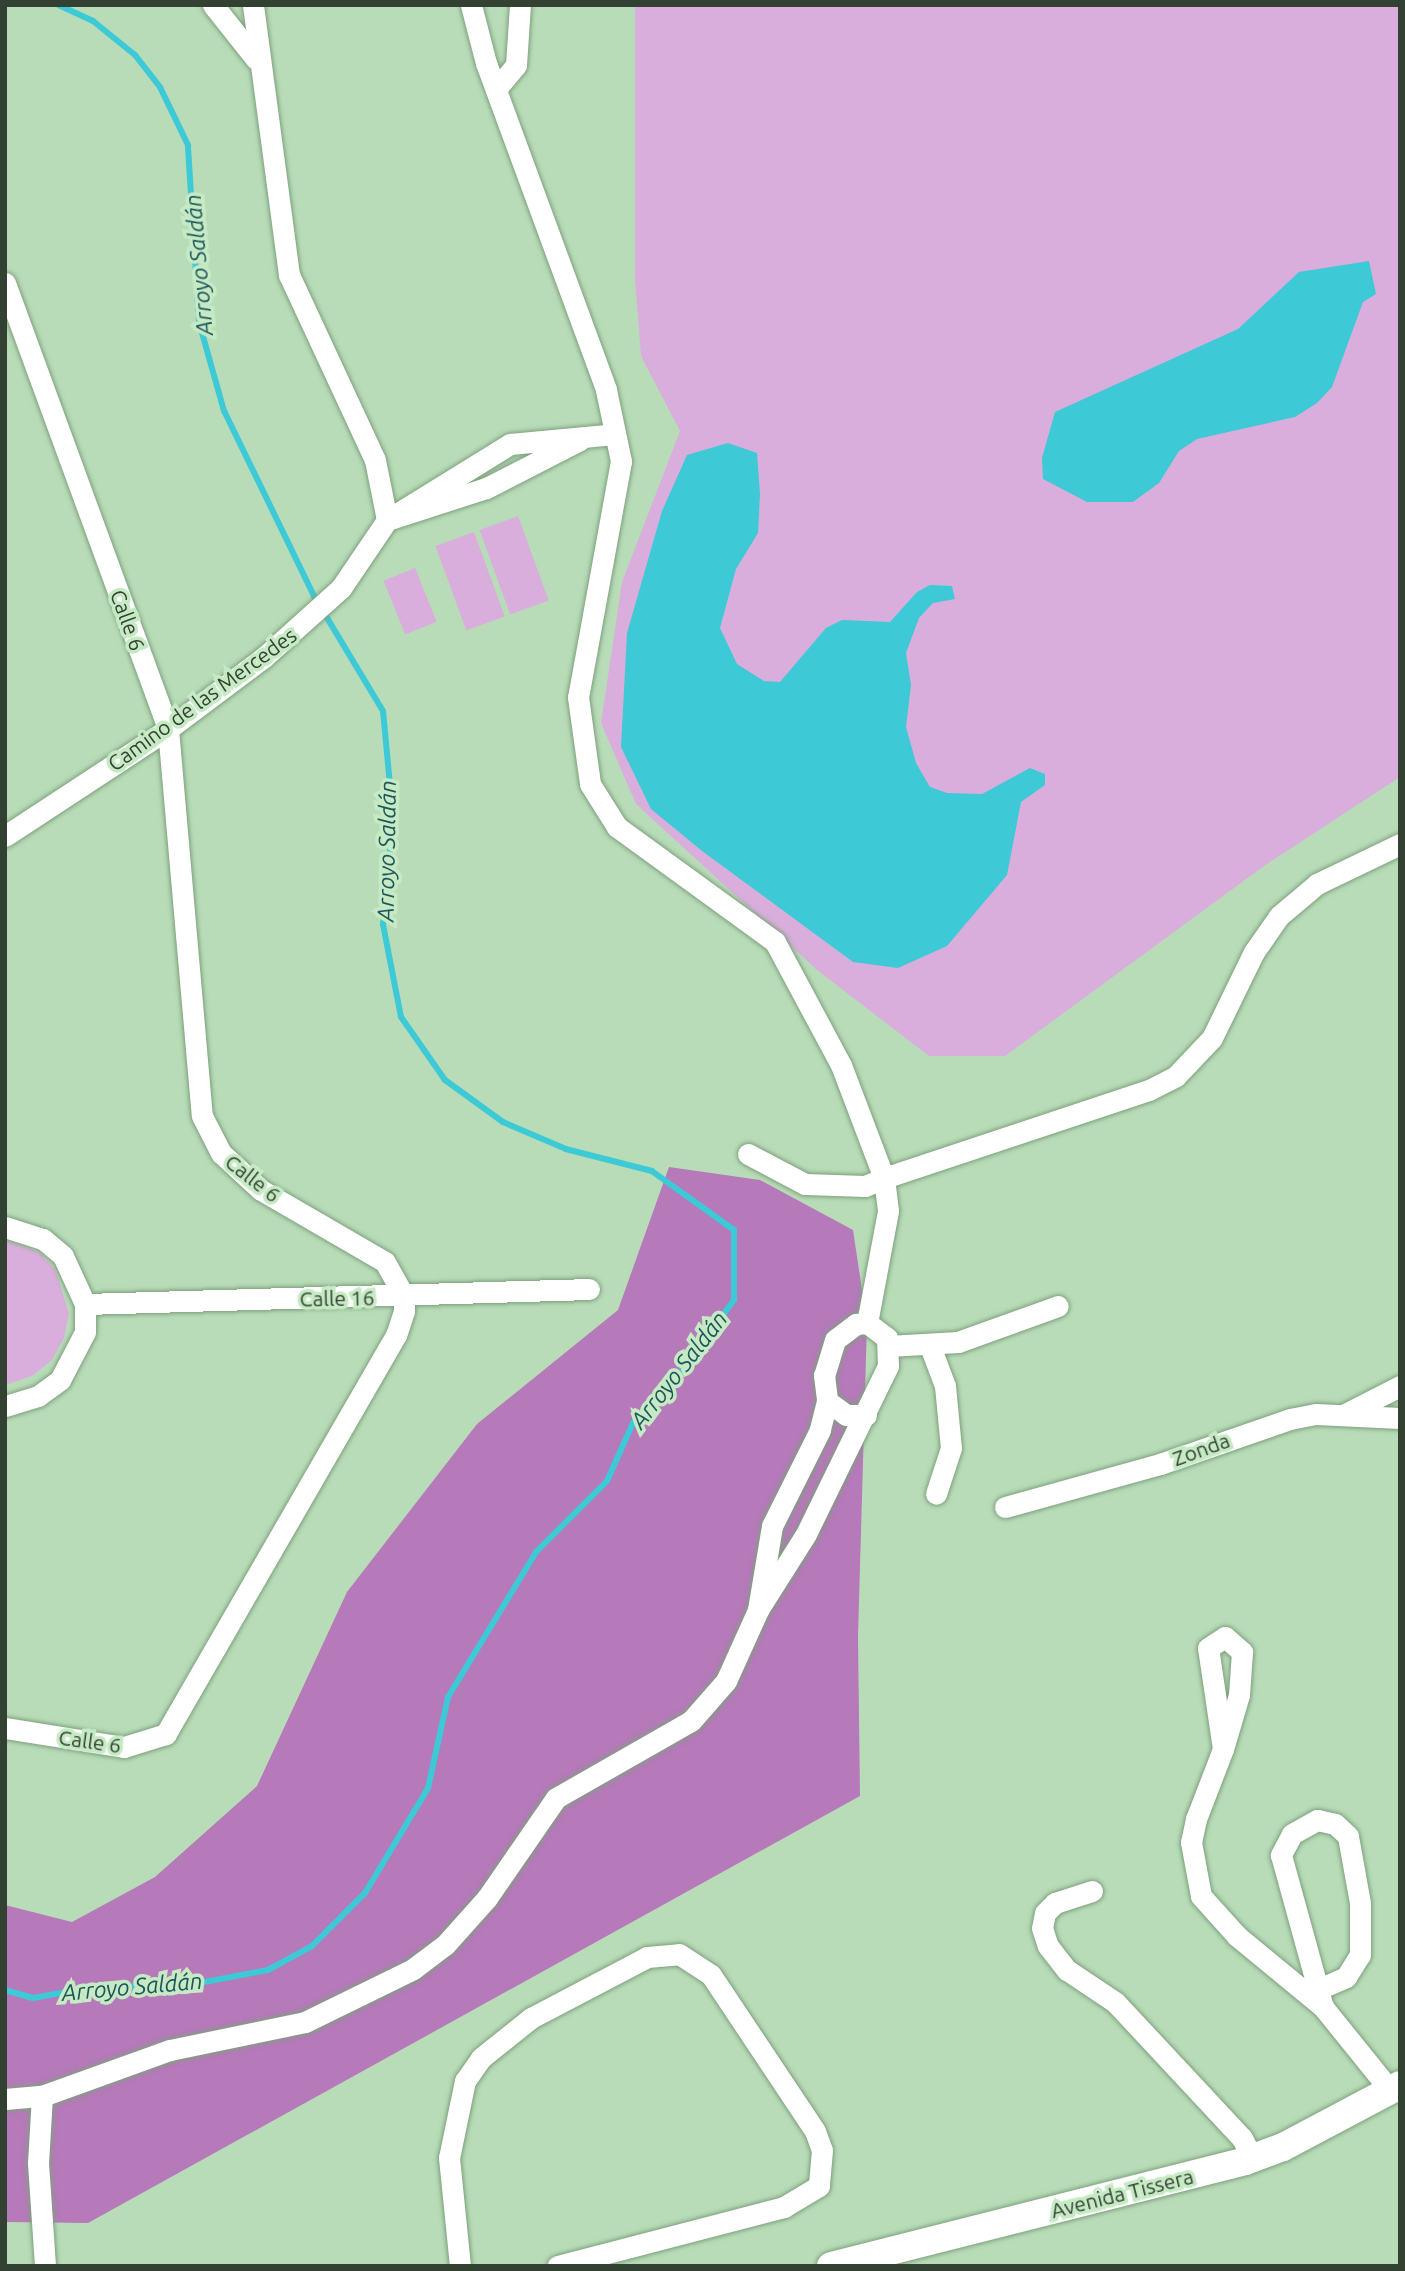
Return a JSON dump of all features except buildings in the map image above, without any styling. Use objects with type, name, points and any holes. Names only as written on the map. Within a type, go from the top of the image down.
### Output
[{"type":"main road","name":"Avenida Tissera","points":[[831,2266],[1252,2158],[1397,2091]]},
{"type":"street","points":[[213,5],[256,59]]},
{"type":"street","points":[[253,5],[256,59],[289,275],[374,460],[387,520]]},
{"type":"street","points":[[471,5],[496,89],[606,390],[615,434],[620,478],[578,697],[590,784],[617,827],[775,942],[841,1065],[884,1178],[888,1211],[867,1323]]},
{"type":"street","points":[[496,89],[516,65],[520,5]]},
{"type":"street","name":"Calle 6","points":[[5,283],[168,729],[197,1093],[206,1126],[234,1167],[261,1189],[385,1262],[404,1296],[396,1335],[166,1734],[124,1747],[5,1728]]},
{"type":"street","points":[[387,520],[510,444],[580,440],[615,434]]},
{"type":"street","points":[[387,520],[486,488],[580,440]]},
{"type":"street","name":"Camino de las Mercedes","points":[[5,836],[168,729],[301,626],[341,588],[387,520]]},
{"type":"street","points":[[748,1154],[805,1184],[865,1186],[1149,1090],[1176,1076],[1212,1038],[1254,952],[1279,916],[1317,884],[1400,844]]},
{"type":"street","points":[[5,1227],[43,1239],[63,1256],[85,1304],[85,1332],[60,1380],[38,1396],[5,1406]]},
{"type":"street","name":"Calle 16","points":[[85,1304],[589,1289]]},
{"type":"street","points":[[888,1346],[930,1346],[957,1342],[1058,1306]]},
{"type":"street","points":[[5,2099],[42,2096],[170,2050],[305,2022],[412,1969],[466,1925],[556,1798],[658,1744],[709,1705],[726,1681],[758,1610],[806,1534],[888,1366],[888,1346],[882,1330],[867,1323],[856,1324],[835,1340],[824,1375],[827,1401],[820,1430],[772,1526],[758,1610]]},
{"type":"street","points":[[930,1346],[945,1386],[951,1448],[936,1494]]},
{"type":"street","points":[[1345,1414],[1400,1387]]},
{"type":"street","points":[[827,1401],[846,1415],[866,1415]]},
{"type":"street","name":"Zonda","points":[[1005,1507],[1160,1464],[1280,1422],[1345,1414],[1400,1418]]},
{"type":"street","points":[[1223,1749],[1191,1842],[1201,1896],[1237,1936],[1321,1998],[1397,2091]]},
{"type":"street","points":[[1317,1820],[1335,1824],[1348,1836],[1360,1903],[1360,1955],[1346,1977],[1321,1998],[1281,1855],[1292,1834],[1317,1820]]},
{"type":"street","points":[[1092,1891],[1055,1903],[1045,1913],[1042,1928],[1048,1946],[1067,1970],[1115,2002],[1242,2138],[1252,2158]]},
{"type":"street","points":[[460,2266],[449,2158],[466,2081],[481,2058],[531,2018],[647,1957],[679,1954],[711,1975],[815,2131],[822,2150],[819,2186],[784,2207],[558,2266]]},
{"type":"street","points":[[42,2096],[38,2163],[45,2266]]},
{"type":"shaded area","points":[[635,5],[1400,5],[1400,777],[1264,866],[1005,1056],[929,1056],[817,970],[636,804],[601,723],[622,582],[680,431],[641,356],[635,280]]},
{"type":"shaded area","points":[[518,516],[549,601],[510,615],[479,530]]},
{"type":"shaded area","points":[[474,532],[505,617],[466,631],[435,546]]},
{"type":"shaded area","points":[[415,568],[437,622],[405,635],[383,581]]},
{"type":"shaded area","points":[[669,1167],[760,1180],[853,1230],[867,1323],[858,1636],[860,1796],[88,2223],[5,2222],[5,1905],[72,1922],[155,1877],[257,1786],[347,1592],[477,1424],[618,1310]]},
{"type":"shaded area","points":[[5,1240],[39,1252],[55,1269],[69,1313],[64,1338],[52,1360],[32,1376],[5,1385]]},
{"type":"water","points":[[1369,261],[1376,294],[1363,302],[1332,387],[1317,403],[1295,417],[1197,439],[1179,451],[1159,483],[1133,502],[1087,502],[1043,479],[1042,458],[1055,412],[1238,329],[1299,272]]},
{"type":"water","points":[[728,443],[757,453],[760,494],[758,533],[736,569],[720,628],[737,664],[764,681],[780,682],[826,628],[842,620],[890,622],[917,592],[930,585],[952,586],[955,599],[933,603],[919,618],[906,653],[911,685],[906,727],[916,763],[930,787],[947,793],[982,794],[1030,768],[1045,774],[1045,785],[1021,802],[1007,875],[947,946],[898,968],[853,962],[702,851],[651,809],[621,747],[627,633],[662,511],[687,455]]},
{"type":"waterway","name":"Arroyo Saldán","points":[[5,1990],[33,1998],[99,1986],[178,1987],[268,1970],[312,1946],[365,1893],[428,1788],[448,1697],[536,1552],[607,1481],[633,1423],[655,1407],[734,1300],[734,1230],[652,1171],[566,1149],[503,1122],[445,1080],[401,1017],[383,924],[390,882],[390,785],[383,711],[314,596],[224,411],[199,322],[188,145],[160,87],[135,55],[93,21],[59,5]]}]
